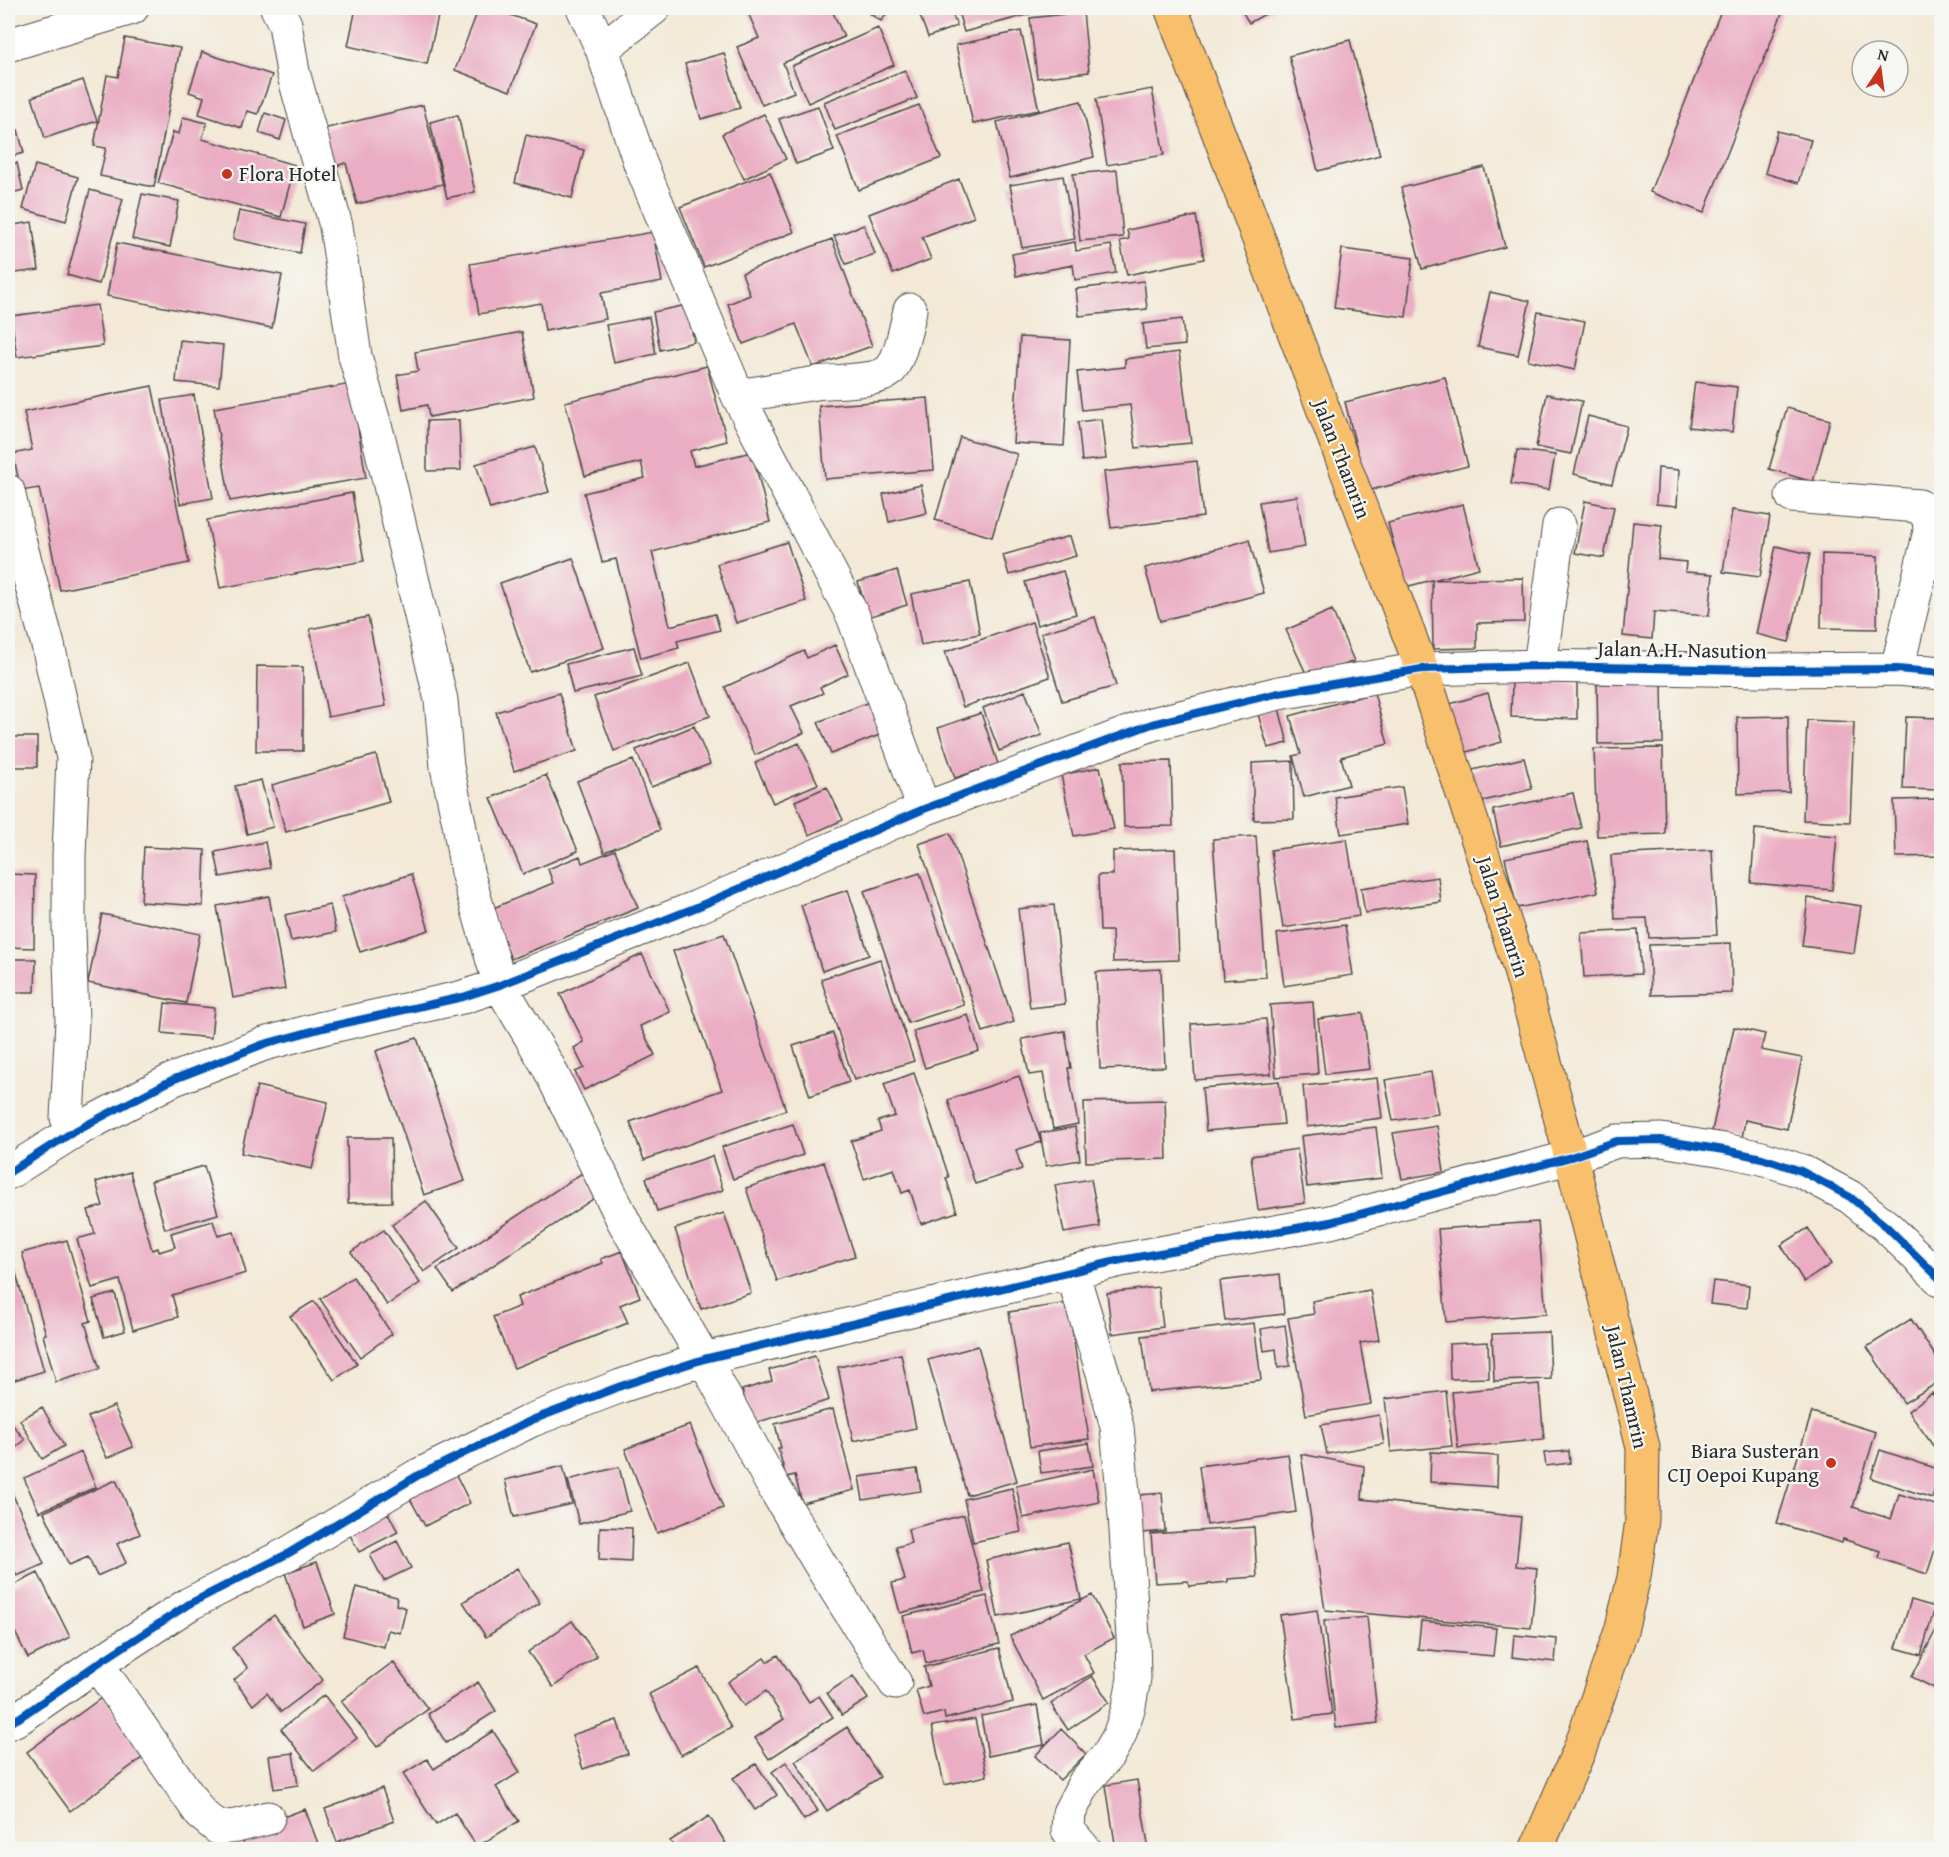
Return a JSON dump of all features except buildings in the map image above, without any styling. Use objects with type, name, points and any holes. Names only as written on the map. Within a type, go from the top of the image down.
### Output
[{"type":"main road","name":"Jalan Thamrin","points":[[1171,8],[1422,669],[1518,963],[1571,1156],[1643,1446],[1642,1520],[1634,1577],[1621,1631],[1579,1751],[1536,1850]]},
{"type":"street","points":[[8,45],[132,8]]},
{"type":"street","points":[[278,8],[285,24],[293,72],[336,226],[355,356],[380,442],[441,700],[447,767],[467,872],[500,985],[549,1066],[624,1222],[704,1359],[778,1494],[895,1683]]},
{"type":"street","points":[[583,8],[602,49],[640,163],[738,396],[853,616],[924,808]]},
{"type":"street","points":[[602,49],[654,8]]},
{"type":"street","points":[[738,396],[882,375],[890,370],[900,349],[910,310]]},
{"type":"street","points":[[8,490],[48,645],[73,758],[69,866],[72,1021],[67,1118],[73,1132]]},
{"type":"street","points":[[1792,496],[1919,506],[1929,518],[1930,531],[1897,669]]},
{"type":"street","points":[[1540,666],[1559,525]]},
{"type":"street","name":"Jalan A.H. Nasution","points":[[8,1173],[73,1132],[172,1080],[264,1044],[323,1028],[463,997],[500,985],[697,907],[924,808],[1152,723],[1279,693],[1422,669],[1540,666],[1759,670],[1897,669],[1941,673]]},
{"type":"street","points":[[8,1723],[19,1718],[189,1604],[289,1553],[417,1476],[532,1420],[621,1386],[704,1359],[1121,1260],[1330,1222],[1571,1156],[1617,1141],[1661,1140],[1724,1149],[1801,1171],[1850,1197],[1887,1227],[1941,1281]]},
{"type":"street","points":[[1072,1272],[1117,1427],[1125,1515],[1134,1678],[1129,1706],[1119,1736],[1108,1755],[1085,1782],[1069,1813],[1068,1830],[1084,1850]]},
{"type":"street","points":[[97,1664],[201,1814],[218,1828],[268,1818]]},
{"type":"cycle path","points":[[8,1173],[73,1132],[172,1080],[264,1044],[323,1028],[463,997],[500,985],[697,907],[924,809],[1152,724],[1279,693],[1422,669],[1540,666],[1759,670],[1897,669],[1942,673]]},
{"type":"cycle path","points":[[8,1723],[19,1718],[189,1604],[289,1553],[417,1476],[532,1420],[621,1386],[704,1359],[1121,1260],[1330,1222],[1571,1157],[1617,1141],[1661,1140],[1724,1150],[1762,1158],[1801,1171],[1850,1197],[1887,1227],[1942,1281]]},
{"type":"place","name":"Flora Hotel","points":[[227,174]]},
{"type":"place","name":"Biara Susteran CIJ Oepoi Kupang","points":[[1831,1463]]}]
